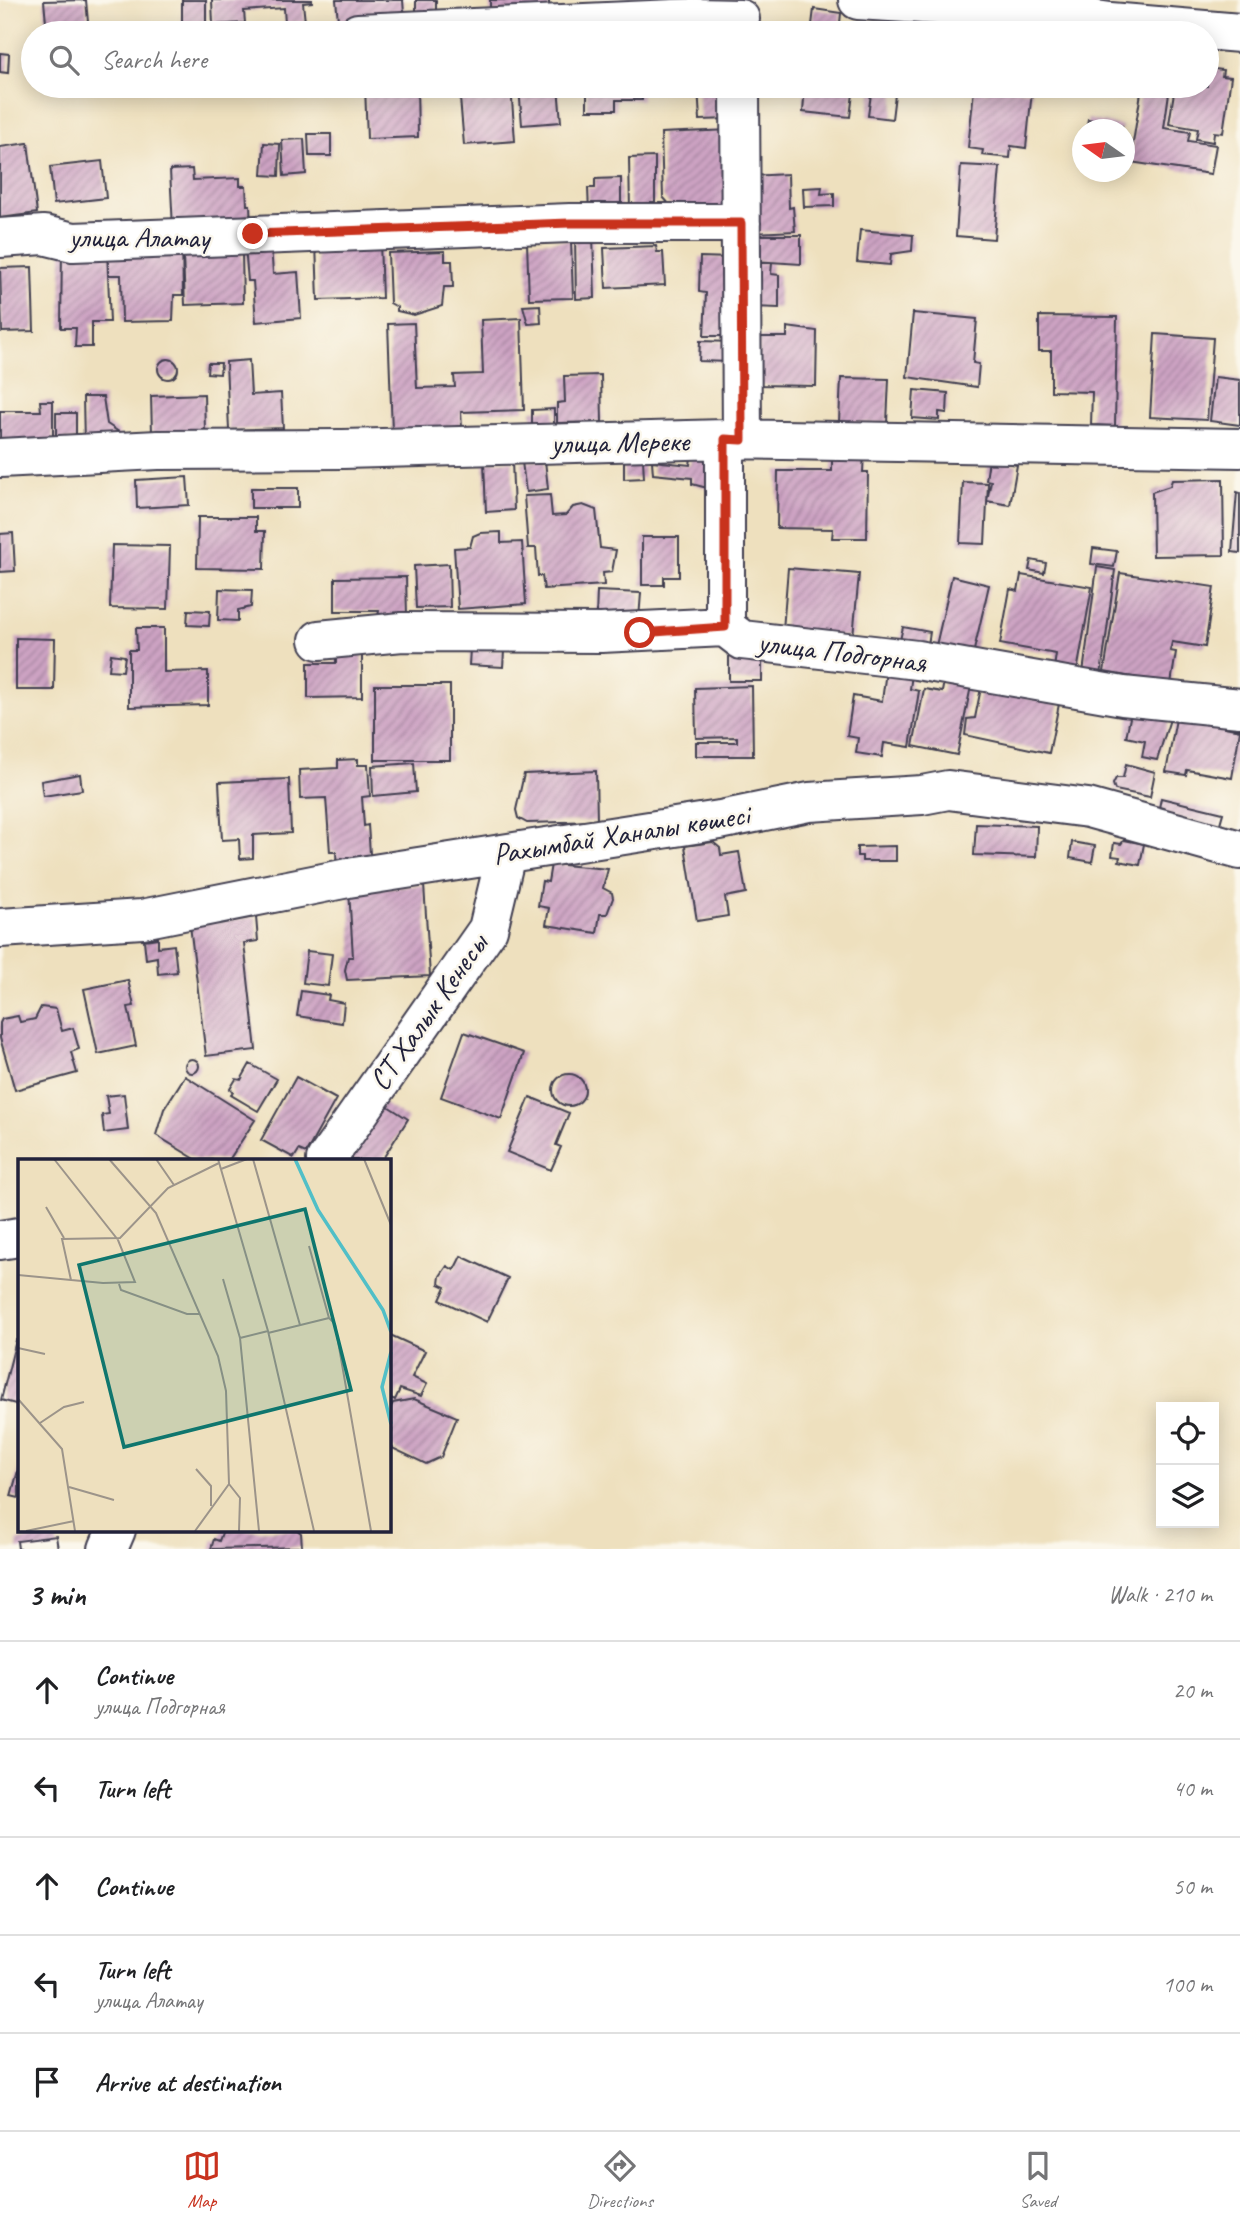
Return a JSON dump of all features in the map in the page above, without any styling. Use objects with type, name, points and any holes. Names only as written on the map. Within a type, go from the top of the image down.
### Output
[{"type":"street","points":[[858,0],[1034,11],[1103,21]]},
{"type":"street","points":[[628,21],[745,18]]},
{"type":"street","points":[[1219,31],[1240,33]]},
{"type":"street","points":[[725,627],[741,223],[740,98]]},
{"type":"street","name":"улица Алатау","points":[[0,239],[44,235],[73,242],[570,223],[741,223]]},
{"type":"street","name":"улица Мереке","points":[[0,458],[158,450],[343,449],[733,440],[1240,448]]},
{"type":"street","name":"улица Подгорная","points":[[319,640],[402,632],[614,633],[725,627],[742,640],[917,660],[1124,696],[1240,708]]},
{"type":"street","name":"Рахымбай Ханалы көшесі","points":[[0,928],[142,919],[348,878],[720,820],[809,802],[922,795],[948,790],[1088,808],[1240,850]]},
{"type":"street","name":"СТ Халык Кенесы","points":[[327,1159],[488,929],[506,854]]},
{"type":"street","points":[[0,1240],[18,1237]]},
{"type":"street","points":[[108,1549],[115,1532]]},
{"type":"building","points":[[86,0],[88,21],[46,21],[44,1]]},
{"type":"building","points":[[182,0],[206,0],[206,21],[182,21]]},
{"type":"building","points":[[212,0],[312,0],[303,3],[305,21],[285,21],[284,8],[244,11],[245,21],[213,21]]},
{"type":"building","points":[[336,0],[403,0],[404,14],[338,20]]},
{"type":"building","points":[[416,0],[436,0],[436,15],[416,16]]},
{"type":"building","points":[[490,0],[549,0],[549,11],[490,12]]},
{"type":"building","points":[[814,9],[841,13],[840,21],[812,21]]},
{"type":"building","points":[[0,53],[9,54],[8,73],[0,72]]},
{"type":"building","points":[[1219,70],[1223,70],[1222,76],[1231,77],[1223,133],[1214,132],[1213,142],[1196,139],[1198,129],[1169,124],[1173,98],[1219,98]]},
{"type":"building","points":[[365,98],[417,98],[418,137],[367,139]]},
{"type":"building","points":[[460,98],[512,98],[515,141],[464,145]]},
{"type":"building","points":[[520,98],[559,98],[561,122],[522,125]]},
{"type":"building","points":[[587,98],[642,98],[616,100],[616,110],[587,110]]},
{"type":"building","points":[[699,98],[729,98],[730,119],[700,120]]},
{"type":"building","points":[[804,98],[852,98],[850,117],[803,112]]},
{"type":"building","points":[[870,98],[895,98],[892,119],[868,116]]},
{"type":"building","points":[[973,98],[1031,98],[1026,148],[1011,146],[1010,158],[982,155],[983,150],[968,148]]},
{"type":"building","points":[[1140,98],[1168,98],[1164,128],[1190,132],[1188,141],[1216,145],[1211,174],[1135,163],[1135,130]]},
{"type":"building","points":[[731,130],[733,215],[670,205],[663,197],[661,133]]},
{"type":"building","points":[[308,134],[331,134],[331,156],[309,156]]},
{"type":"building","points":[[304,139],[306,174],[284,176],[282,140]]},
{"type":"building","points":[[28,143],[37,213],[0,218],[0,147]]},
{"type":"building","points":[[264,143],[280,144],[279,176],[262,175]]},
{"type":"building","points":[[655,157],[655,202],[651,202],[651,210],[630,211],[629,158]]},
{"type":"building","points":[[102,161],[106,198],[54,204],[50,167]]},
{"type":"building","points":[[961,165],[1000,167],[994,239],[956,236]]},
{"type":"building","points":[[192,169],[193,180],[240,178],[240,186],[246,186],[251,228],[173,228],[170,170]]},
{"type":"building","points":[[788,174],[789,208],[793,207],[795,231],[752,233],[749,176]]},
{"type":"building","points":[[621,178],[621,212],[589,213],[588,188],[595,188],[595,179]]},
{"type":"building","points":[[822,187],[821,194],[834,193],[834,206],[804,207],[803,188]]},
{"type":"building","points":[[860,230],[913,235],[912,251],[891,254],[890,265],[857,262]]},
{"type":"building","points":[[593,235],[595,298],[576,299],[575,236]]},
{"type":"building","points":[[753,235],[801,235],[801,264],[752,261]]},
{"type":"building","points":[[571,240],[573,298],[529,299],[527,242]]},
{"type":"building","points":[[380,241],[382,298],[318,300],[316,243]]},
{"type":"building","points":[[182,244],[183,295],[174,295],[173,321],[122,322],[121,275],[108,275],[108,245]]},
{"type":"building","points":[[271,244],[273,274],[298,272],[301,318],[256,322],[253,281],[248,281],[245,246]]},
{"type":"building","points":[[656,246],[657,252],[663,252],[665,285],[606,288],[604,248]]},
{"type":"building","points":[[62,249],[107,251],[110,322],[92,322],[92,347],[75,347],[76,328],[61,328]]},
{"type":"building","points":[[445,251],[445,261],[452,261],[453,287],[444,287],[442,306],[414,315],[397,311],[397,307],[390,303],[388,253]]},
{"type":"building","points":[[242,252],[243,303],[185,305],[183,254]]},
{"type":"building","points":[[700,257],[731,258],[729,336],[704,336],[706,293],[699,292]]},
{"type":"building","points":[[756,263],[772,263],[771,274],[779,275],[779,308],[754,307]]},
{"type":"building","points":[[32,267],[34,331],[2,332],[0,268]]},
{"type":"building","points":[[540,305],[541,323],[528,324],[523,306]]},
{"type":"building","points":[[913,313],[977,319],[973,363],[979,364],[977,387],[907,377]]},
{"type":"building","points":[[1039,316],[1117,317],[1115,426],[1091,425],[1092,392],[1051,391],[1051,351],[1039,351]]},
{"type":"building","points":[[521,318],[524,410],[461,412],[462,428],[392,431],[388,324],[414,323],[417,388],[455,387],[454,375],[483,374],[481,320]]},
{"type":"building","points":[[787,327],[817,331],[816,386],[758,385],[759,337],[787,337]]},
{"type":"building","points":[[1155,334],[1213,338],[1207,420],[1150,417]]},
{"type":"building","points":[[700,341],[732,342],[732,362],[699,361]]},
{"type":"building","points":[[168,359],[175,362],[178,369],[175,376],[168,379],[161,376],[158,369],[161,362]]},
{"type":"building","points":[[249,360],[251,395],[281,393],[283,428],[229,430],[226,362]]},
{"type":"building","points":[[208,363],[221,363],[220,374],[207,373]]},
{"type":"building","points":[[601,375],[602,422],[557,423],[557,403],[565,402],[564,376]]},
{"type":"building","points":[[1215,377],[1240,380],[1240,425],[1210,421]]},
{"type":"building","points":[[841,378],[889,379],[887,423],[839,422]]},
{"type":"building","points":[[914,390],[948,393],[947,413],[939,412],[939,420],[912,418]]},
{"type":"building","points":[[204,394],[205,431],[152,433],[151,396]]},
{"type":"building","points":[[83,397],[103,397],[107,424],[119,432],[119,443],[84,443]]},
{"type":"building","points":[[40,401],[53,401],[53,446],[0,447],[0,411],[41,411]]},
{"type":"building","points":[[554,409],[554,425],[532,426],[532,410]]},
{"type":"building","points":[[56,413],[76,413],[76,440],[56,440]]},
{"type":"building","points":[[832,452],[864,453],[863,472],[868,472],[867,538],[832,538],[833,529],[777,528],[778,471],[832,471]]},
{"type":"building","points":[[691,458],[711,460],[707,488],[692,484],[692,478],[653,474],[652,461],[690,465]]},
{"type":"building","points":[[624,459],[643,459],[644,478],[624,479]]},
{"type":"building","points":[[545,460],[548,489],[526,492],[522,462]]},
{"type":"building","points":[[989,460],[1017,465],[1010,505],[987,501],[991,481],[986,480]]},
{"type":"building","points":[[512,461],[514,510],[486,512],[484,462]]},
{"type":"building","points":[[187,477],[189,505],[137,508],[136,480]]},
{"type":"building","points":[[1223,479],[1224,555],[1153,556],[1152,492],[1170,486],[1172,480]]},
{"type":"building","points":[[963,482],[988,483],[985,544],[960,543]]},
{"type":"building","points":[[251,488],[298,488],[298,508],[251,508]]},
{"type":"building","points":[[1237,492],[1240,493],[1240,553],[1232,552]]},
{"type":"building","points":[[550,495],[552,516],[566,515],[573,507],[583,505],[596,510],[600,548],[616,550],[612,572],[603,573],[604,585],[544,589],[542,576],[538,576],[536,548],[528,548],[524,496]]},
{"type":"building","points":[[198,517],[256,517],[256,531],[265,531],[264,569],[197,568]]},
{"type":"building","points":[[501,532],[501,543],[522,542],[526,604],[458,609],[454,548],[470,547],[473,536],[480,533]]},
{"type":"building","points":[[13,533],[15,571],[0,572],[0,534]]},
{"type":"building","points":[[642,537],[679,537],[679,577],[664,577],[664,585],[642,585]]},
{"type":"building","points":[[112,545],[170,546],[168,609],[110,608]]},
{"type":"building","points":[[1093,548],[1117,551],[1114,567],[1091,564]]},
{"type":"building","points":[[1031,560],[1046,563],[1044,573],[1029,570]]},
{"type":"building","points":[[449,564],[450,607],[416,608],[414,566]]},
{"type":"building","points":[[1097,567],[1115,570],[1101,675],[1083,673]]},
{"type":"building","points":[[788,568],[859,574],[853,637],[783,630]]},
{"type":"building","points":[[1120,573],[1214,587],[1205,647],[1172,642],[1170,651],[1176,652],[1170,690],[1144,685],[1145,679],[1104,672]]},
{"type":"building","points":[[1021,575],[1092,587],[1077,672],[1054,668],[1056,654],[1000,644],[1010,589],[1018,591]]},
{"type":"building","points":[[952,576],[989,585],[972,659],[935,650]]},
{"type":"building","points":[[406,577],[407,616],[378,616],[379,611],[335,611],[335,578]]},
{"type":"building","points":[[219,589],[252,590],[251,607],[238,610],[238,621],[218,620]]},
{"type":"building","points":[[597,591],[641,593],[639,619],[596,617]]},
{"type":"building","points":[[188,610],[210,611],[209,626],[187,625]]},
{"type":"building","points":[[903,627],[930,632],[928,645],[900,640]]},
{"type":"building","points":[[136,628],[164,628],[164,672],[208,671],[208,705],[129,707],[129,650],[137,650]]},
{"type":"building","points":[[16,638],[55,639],[54,690],[16,690]]},
{"type":"building","points":[[470,649],[504,651],[503,667],[469,665]]},
{"type":"building","points":[[729,650],[762,660],[762,681],[729,681]]},
{"type":"building","points":[[111,654],[125,656],[123,671],[109,670]]},
{"type":"building","points":[[362,655],[362,697],[308,698],[308,663],[336,663],[336,656]]},
{"type":"building","points":[[886,671],[912,674],[910,689],[919,691],[910,747],[884,743],[882,757],[856,753],[858,738],[847,736],[853,696],[882,701]]},
{"type":"building","points":[[944,681],[971,686],[957,755],[913,746],[924,689],[942,692]]},
{"type":"building","points":[[375,685],[450,685],[450,760],[375,760]]},
{"type":"building","points":[[752,686],[753,756],[696,756],[696,742],[737,742],[737,737],[696,738],[695,688]]},
{"type":"building","points":[[981,688],[1059,704],[1049,753],[965,735],[967,719],[975,718]]},
{"type":"building","points":[[1132,708],[1171,716],[1157,760],[1142,757],[1145,741],[1126,737]]},
{"type":"building","points":[[1176,719],[1225,722],[1224,727],[1240,730],[1232,778],[1187,770],[1186,775],[1166,772]]},
{"type":"building","points":[[358,759],[358,765],[368,765],[370,796],[362,797],[364,826],[368,825],[371,868],[337,870],[336,852],[330,852],[326,798],[300,799],[299,770],[338,768],[338,760]]},
{"type":"building","points":[[414,763],[416,792],[373,796],[372,766]]},
{"type":"building","points":[[1126,764],[1155,772],[1150,797],[1115,790],[1113,784],[1116,778],[1123,778]]},
{"type":"building","points":[[596,771],[597,821],[527,823],[518,818],[516,810],[524,774]]},
{"type":"building","points":[[80,774],[82,790],[43,796],[41,781]]},
{"type":"building","points":[[289,779],[291,833],[253,835],[253,858],[240,859],[239,839],[222,840],[219,782]]},
{"type":"building","points":[[1161,798],[1223,813],[1219,827],[1158,813]]},
{"type":"building","points":[[976,824],[1037,826],[1036,857],[974,855]]},
{"type":"building","points":[[1124,840],[1144,844],[1140,865],[1119,861],[1120,857],[1112,856],[1114,843],[1121,844]]},
{"type":"building","points":[[713,842],[720,848],[721,855],[739,852],[746,893],[725,897],[728,916],[697,921],[685,846]]},
{"type":"building","points":[[1072,842],[1095,846],[1092,862],[1070,858]]},
{"type":"building","points":[[896,846],[896,861],[862,861],[862,856],[857,856],[857,847]]},
{"type":"building","points":[[551,864],[608,869],[603,888],[612,893],[613,898],[607,914],[600,914],[597,933],[546,925],[549,908],[538,906],[542,881],[548,882]]},
{"type":"building","points":[[424,885],[430,976],[347,980],[345,970],[348,957],[353,957],[349,890]]},
{"type":"building","points":[[256,917],[258,941],[244,943],[256,1050],[206,1056],[190,925]]},
{"type":"building","points":[[158,938],[158,947],[174,945],[177,972],[158,974],[157,957],[146,959],[144,940]]},
{"type":"building","points":[[307,951],[332,954],[328,986],[303,983]]},
{"type":"building","points":[[128,980],[134,1006],[128,1007],[136,1046],[98,1054],[84,989]]},
{"type":"building","points":[[301,991],[329,995],[328,1000],[344,1003],[342,1023],[297,1016]]},
{"type":"building","points":[[41,1007],[56,1009],[62,1031],[73,1028],[79,1049],[71,1052],[77,1073],[15,1090],[0,1038],[0,1023],[2,1019],[18,1016],[20,1022],[35,1019]]},
{"type":"building","points":[[464,1032],[524,1053],[501,1119],[441,1097]]},
{"type":"building","points":[[192,1059],[197,1061],[197,1071],[192,1073],[187,1071],[185,1066],[187,1061]]},
{"type":"building","points":[[250,1064],[277,1079],[258,1111],[231,1095],[233,1091],[230,1089],[236,1079],[241,1080]]},
{"type":"building","points":[[569,1074],[580,1079],[585,1090],[580,1101],[569,1106],[558,1101],[553,1090],[558,1079]]},
{"type":"building","points":[[185,1076],[255,1120],[230,1159],[195,1159],[156,1135],[164,1109]]},
{"type":"building","points":[[296,1077],[336,1099],[306,1153],[299,1150],[294,1158],[261,1140]]},
{"type":"building","points":[[124,1094],[128,1130],[104,1133],[102,1115],[109,1114],[106,1096]]},
{"type":"building","points":[[530,1097],[569,1113],[556,1145],[561,1147],[551,1170],[507,1152]]},
{"type":"building","points":[[383,1103],[408,1119],[383,1159],[348,1159]]},
{"type":"building","points":[[461,1256],[508,1278],[487,1322],[440,1300],[446,1287],[439,1284],[440,1276],[447,1266],[454,1270]]},
{"type":"building","points":[[390,1335],[425,1351],[412,1377],[427,1384],[421,1396],[400,1389],[395,1400],[390,1398]]},
{"type":"building","points":[[16,1340],[18,1340],[18,1405],[1,1400]]},
{"type":"building","points":[[414,1399],[457,1417],[441,1457],[426,1464],[390,1447],[390,1408],[393,1403]]},
{"type":"building","points":[[18,1471],[18,1498],[11,1496]]},
{"type":"building","points":[[222,1532],[300,1532],[302,1547],[211,1549],[214,1539],[219,1541]]},
{"type":"building","points":[[56,1536],[58,1549],[18,1549],[17,1541]]},
{"type":"route","points":[[253,234],[570,223],[741,223],[742,440],[725,439],[725,627],[640,633]]}]
